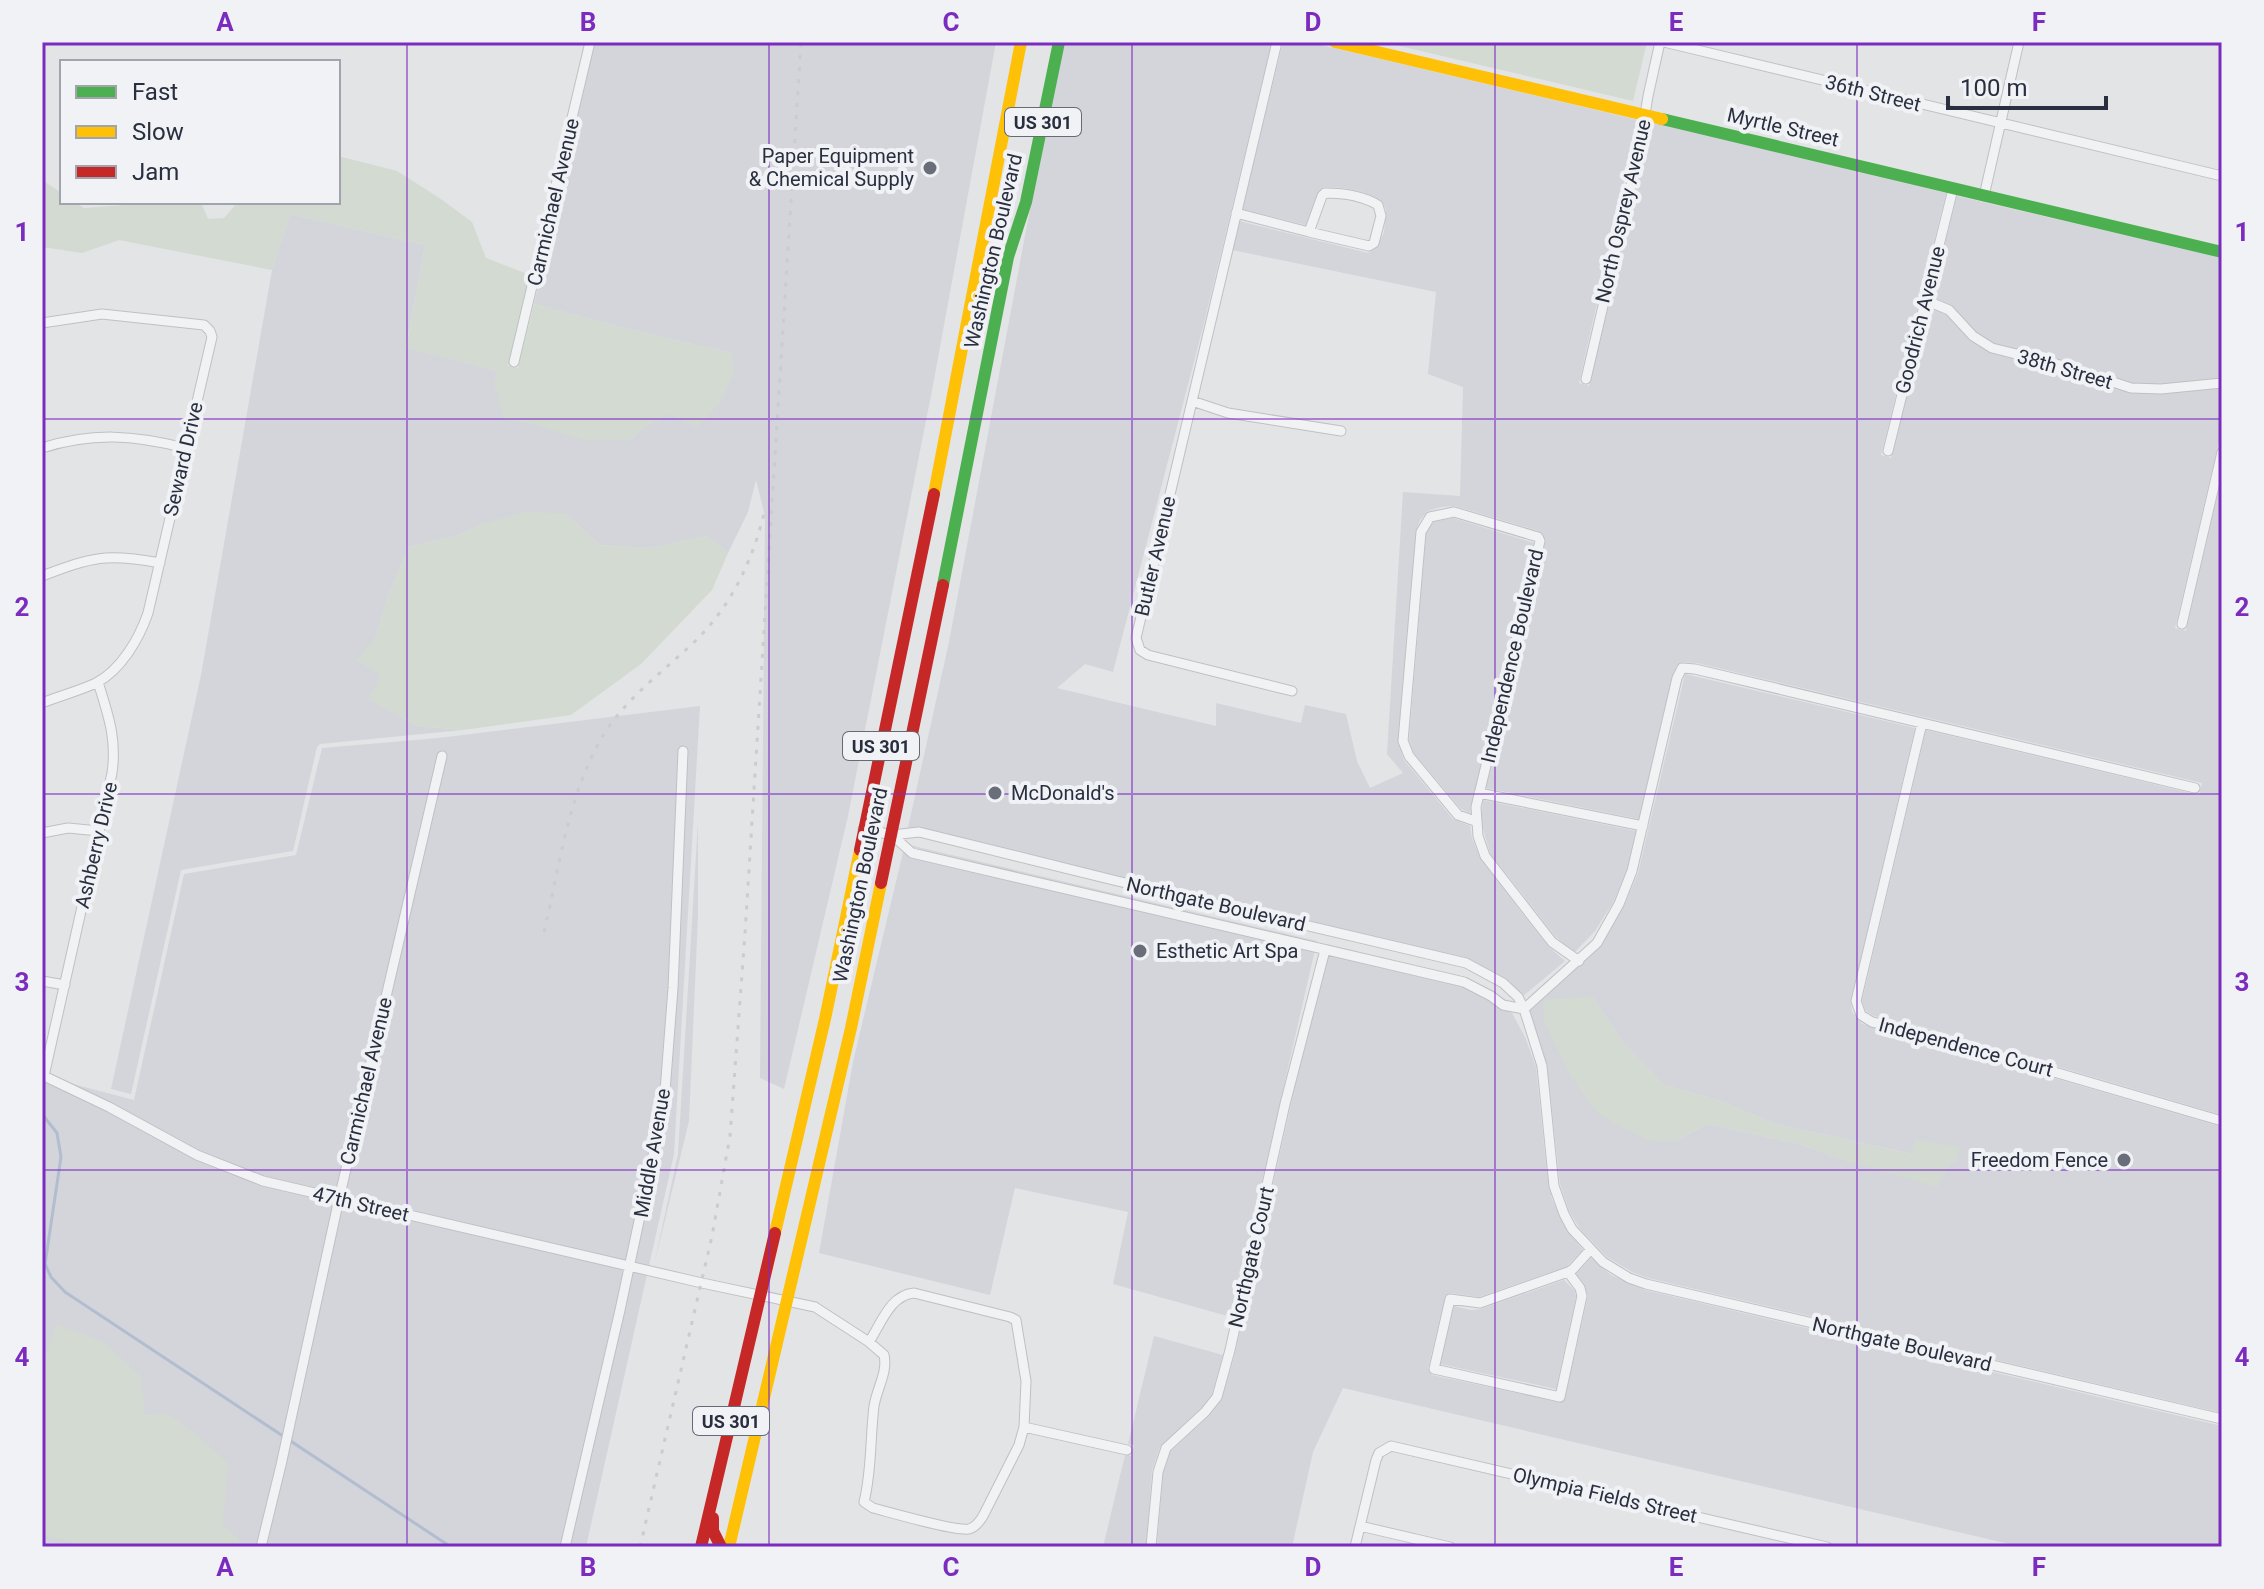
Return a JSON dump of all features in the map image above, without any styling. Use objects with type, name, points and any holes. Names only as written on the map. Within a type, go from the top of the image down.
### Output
[{"type":"main road","name":"Washington Boulevard","points":[[701,1547],[825,1019],[940,464],[1021,42]]},
{"type":"main road","name":"Washington Boulevard","points":[[729,1547],[851,1028],[1008,257],[1026,202],[1059,42]]},
{"type":"main road","name":"Myrtle Street","points":[[1335,42],[2222,252]]},
{"type":"main road","points":[[721,1547],[712,1522],[737,1411],[736,1396]]},
{"type":"street","name":"Carmichael Avenue","points":[[514,362],[590,42]]},
{"type":"street","name":"Butler Avenue","points":[[1277,42],[1136,638],[1140,650],[1148,655],[1292,691]]},
{"type":"street","name":"North Osprey Avenue","points":[[1586,379],[1662,42]]},
{"type":"street","name":"36th Street","points":[[1662,42],[2222,176]]},
{"type":"street","points":[[1984,196],[2019,42]]},
{"type":"street","name":"Goodrich Avenue","points":[[1888,451],[1953,189]]},
{"type":"street","points":[[1236,213],[1309,232],[1369,246],[1374,243],[1378,231],[1380,210],[1373,202],[1362,198],[1325,193],[1309,232]]},
{"type":"street","name":"38th Street","points":[[1925,300],[1949,310],[1973,336],[1992,348],[2068,367],[2131,388],[2161,389],[2222,383]]},
{"type":"street","name":"Seward Drive","points":[[42,323],[102,314],[159,319],[207,327],[212,340],[148,613],[140,634],[123,659],[98,682],[42,703]]},
{"type":"street","points":[[1192,401],[1228,413],[1341,431]]},
{"type":"street","points":[[42,448],[67,441],[123,436],[185,448]]},
{"type":"street","points":[[2182,624],[2222,452]]},
{"type":"street","name":"Independence Boulevard","points":[[1475,821],[1458,815],[1409,756],[1403,741],[1421,532],[1430,517],[1448,512],[1538,537],[1540,541],[1479,793],[1475,821],[1485,856],[1552,942],[1579,961]]},
{"type":"street","points":[[42,576],[88,559],[104,557],[119,556],[160,563]]},
{"type":"street","points":[[1524,1009],[1597,943],[1619,904],[1632,871],[1677,678],[1682,668],[2195,788]]},
{"type":"street","name":"Ashberry Drive","points":[[65,985],[112,773],[114,749],[110,719],[98,682]]},
{"type":"street","name":"Independence Court","points":[[1922,723],[1856,1001],[1861,1015],[1872,1022],[1928,1035],[2222,1121]]},
{"type":"street","name":"Middle Avenue","points":[[565,1547],[664,1104],[673,988],[683,751]]},
{"type":"street","name":"Carmichael Avenue","points":[[261,1547],[442,756]]},
{"type":"street","points":[[1479,793],[1643,826]]},
{"type":"street","points":[[42,833],[68,828],[99,831]]},
{"type":"street","name":"Northgate Boulevard","points":[[863,829],[892,835],[919,832],[1466,963],[1503,983],[1518,997],[1524,1009],[1542,1066],[1557,1197],[1572,1229],[1613,1269],[1646,1284],[2222,1419]]},
{"type":"street","name":"Northgate Boulevard","points":[[892,835],[912,853],[1464,982],[1503,1005],[1524,1009]]},
{"type":"street","name":"Northgate Court","points":[[1151,1547],[1158,1472],[1166,1448],[1217,1397],[1285,1104],[1325,950]]},
{"type":"street","points":[[42,981],[65,985]]},
{"type":"street","name":"47th Street","points":[[65,985],[44,1076],[220,1166],[281,1186],[815,1307],[869,1342]]},
{"type":"street","points":[[1568,1272],[1582,1296],[1560,1397],[1434,1369],[1450,1299],[1480,1303],[1568,1272],[1591,1249]]},
{"type":"street","points":[[914,1293],[1016,1320],[1026,1381],[1024,1427],[1019,1445],[977,1525],[956,1528],[864,1502],[871,1468],[875,1404],[885,1362],[881,1351],[869,1342],[894,1301],[906,1294],[914,1293]]},
{"type":"street","points":[[1024,1427],[1127,1450]]},
{"type":"street","name":"Olympia Fields Street","points":[[1360,1526],[1376,1460],[1384,1449],[1399,1447],[1827,1547]]},
{"type":"street","points":[[1355,1547],[1360,1526],[1450,1547]]},
{"type":"shaded area","points":[[595,42],[996,42],[933,385],[848,816],[784,1089],[760,1078],[765,516],[756,480],[748,512],[728,553],[707,536],[650,548],[600,545],[565,513],[482,524],[459,535],[409,547],[388,596],[375,639],[381,676],[369,699],[417,726],[463,730],[320,744],[293,851],[181,870],[131,1094],[111,1089],[201,675],[272,270],[290,214],[425,245],[406,347],[497,371],[504,418],[630,440],[644,427],[669,413],[732,353],[534,304]]},
{"type":"shaded area","points":[[1064,42],[1272,42],[1203,327],[1113,672],[1085,664],[1057,688],[1216,726],[1216,703],[1301,723],[1305,705],[1346,714],[1357,761],[1370,788],[1403,773],[1387,754],[1403,492],[1460,496],[1463,387],[1428,374],[1436,292],[1232,250],[1239,221],[1368,253],[1377,248],[1384,232],[1386,209],[1381,200],[1344,188],[1325,187],[1319,191],[1306,225],[1242,209],[1283,42],[1308,42],[1638,120],[1579,383],[1589,386],[1649,122],[1946,193],[1881,455],[1891,458],[1957,196],[2222,258],[2222,428],[2175,628],[2186,631],[2222,476],[2222,1115],[1916,1025],[1874,1016],[1865,1010],[1862,1001],[1926,730],[2199,795],[2202,783],[1683,662],[1677,665],[1672,677],[1639,819],[1486,788],[1545,542],[1539,531],[1455,506],[1428,511],[1416,531],[1398,741],[1404,760],[1453,819],[1470,826],[1481,860],[1548,946],[1565,961],[1517,1001],[1478,970],[907,832],[949,642]]},
{"type":"shaded area","points":[[1383,42],[1647,42],[1633,101]]},
{"type":"shaded area","points":[[340,157],[397,171],[472,222],[486,258],[530,275],[508,366],[518,368],[534,304],[732,353],[734,374],[720,403],[697,427],[669,414],[644,427],[630,440],[585,441],[504,418],[494,384],[497,371],[406,348],[425,245],[290,214],[272,270],[119,240],[82,253],[42,247],[42,180],[60,192],[60,204],[78,204],[84,208],[202,204],[208,219],[224,218],[236,204],[340,204]]},
{"type":"shaded area","points":[[523,512],[565,513],[600,545],[650,548],[707,536],[728,553],[712,590],[641,664],[571,715],[463,730],[417,726],[368,699],[381,676],[356,660],[375,639],[388,596],[409,547],[459,535],[482,524]]},
{"type":"shaded area","points":[[1453,518],[1534,543],[1470,813],[1461,809],[1413,752],[1409,740],[1426,534],[1433,522]]},
{"type":"shaded area","points":[[1685,674],[1915,728],[1851,1000],[1852,1012],[1862,1024],[2222,1127],[2222,1413],[1648,1278],[1607,1257],[1580,1229],[1569,1211],[1560,1184],[1547,1064],[1524,1011],[1603,939],[1624,906],[1638,873]],"holes":[[[1592,996],[1624,1044],[1664,1085],[1718,1100],[1776,1124],[1912,1154],[1959,1147],[1957,1160],[1949,1165],[1937,1186],[1799,1144],[1707,1124],[1676,1141]]]},
{"type":"shaded area","points":[[700,706],[674,1154],[586,1547],[42,1547],[42,1076],[134,1100],[184,874],[296,855],[322,748],[438,738]]},
{"type":"shaded area","points":[[1483,800],[1636,831],[1627,870],[1614,901],[1595,931],[1574,953],[1556,937],[1490,853],[1481,821]]},
{"type":"shaded area","points":[[698,822],[698,916],[689,1121],[654,1265],[678,1154]]},
{"type":"shaded area","points":[[905,844],[1317,941],[1231,1317],[1113,1284],[1128,1212],[1015,1188],[990,1295],[819,1253],[853,1062]]},
{"type":"shaded area","points":[[1327,944],[1464,977],[1491,992],[1512,1013],[1536,1067],[1552,1199],[1568,1232],[1583,1250],[1566,1267],[1479,1297],[1451,1293],[1445,1298],[1428,1368],[1432,1375],[1559,1402],[1565,1398],[1588,1296],[1576,1274],[1591,1258],[1611,1275],[1645,1290],[2222,1426],[2222,1547],[2022,1547],[1343,1388],[1313,1452],[1292,1547],[1157,1547],[1163,1473],[1170,1452],[1221,1401],[1234,1358]]},
{"type":"shaded area","points":[[1592,996],[1624,1044],[1664,1085],[1718,1100],[1776,1124],[1911,1154],[1915,1139],[1960,1147],[1957,1160],[1949,1165],[1937,1187],[1799,1144],[1707,1124],[1676,1141],[1651,1141],[1624,1129],[1597,1112],[1571,1077],[1544,1021],[1543,1000]]},
{"type":"shaded area","points":[[1564,1280],[1575,1291],[1576,1297],[1556,1389],[1440,1364],[1454,1306],[1481,1309]]},
{"type":"shaded area","points":[[56,1324],[104,1342],[141,1377],[145,1415],[167,1413],[229,1464],[222,1524],[240,1540],[239,1547],[91,1547],[42,1535],[42,1371]]},
{"type":"shaded area","points":[[1154,1336],[1223,1355],[1212,1394],[1160,1447],[1152,1470],[1146,1547],[1103,1547],[1125,1455],[1131,1456],[1134,1445],[1128,1444]]},
{"type":"waterway","points":[[42,1114],[57,1133],[61,1157],[45,1264],[51,1277],[65,1292],[451,1547]]},
{"type":"railway","points":[[640,1547],[712,1236],[730,1136],[801,42]]},
{"type":"railway","points":[[544,932],[567,827],[595,751],[626,705],[704,632],[727,602],[745,569],[764,514]]},
{"type":"traffic: fast","points":[[943,585],[1008,257],[1026,202],[1059,42]]},
{"type":"traffic: fast","points":[[1662,119],[2222,252]]},
{"type":"traffic: slow","points":[[934,494],[1021,42]]},
{"type":"traffic: slow","points":[[1335,42],[1662,119]]},
{"type":"traffic: slow","points":[[775,1233],[825,1019],[860,850]]},
{"type":"traffic: slow","points":[[729,1547],[851,1028],[881,883]]},
{"type":"traffic: jam","points":[[860,850],[934,494]]},
{"type":"traffic: jam","points":[[881,883],[943,585]]},
{"type":"traffic: jam","points":[[701,1547],[775,1233]]},
{"type":"traffic: jam","points":[[713,1518],[713,1531],[721,1547]]},
{"type":"place","name":"Paper Equipment & Chemical Supply","points":[[930,168]]},
{"type":"place","name":"McDonald's","points":[[995,793]]},
{"type":"place","name":"Esthetic Art Spa","points":[[1140,951]]},
{"type":"place","name":"Freedom Fence","points":[[2124,1160]]}]
